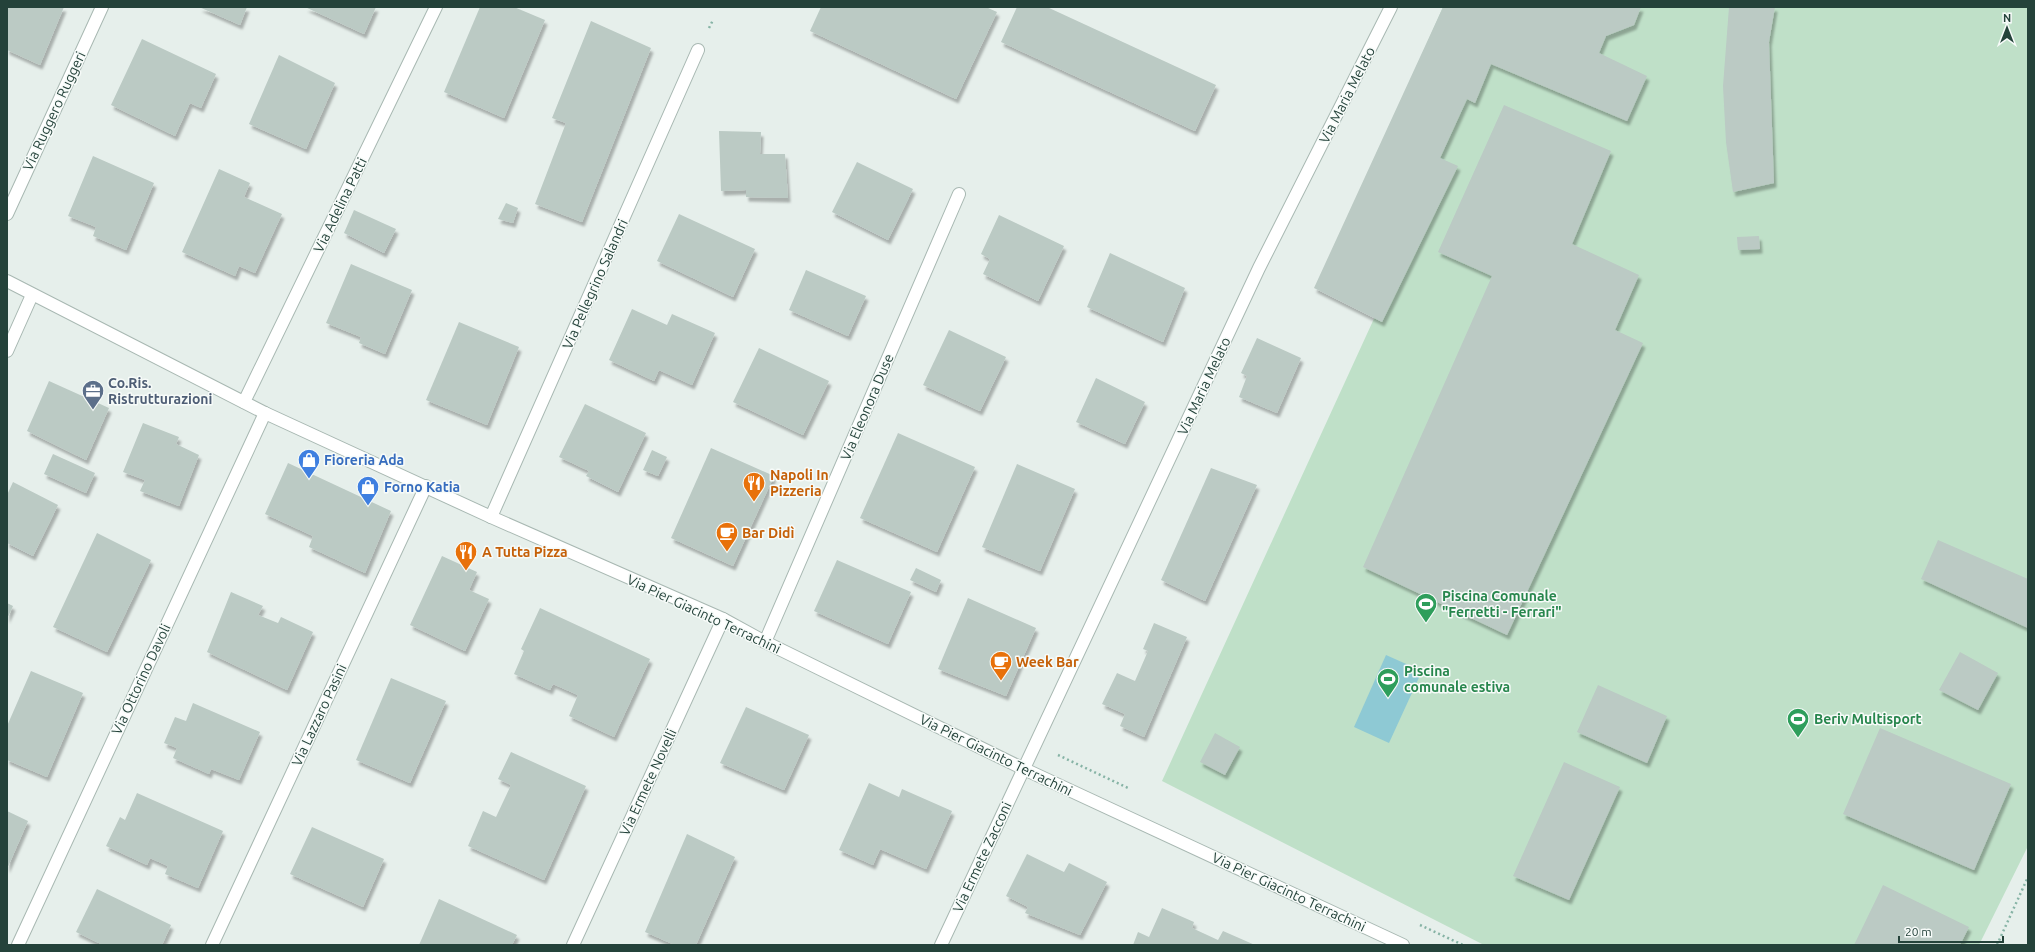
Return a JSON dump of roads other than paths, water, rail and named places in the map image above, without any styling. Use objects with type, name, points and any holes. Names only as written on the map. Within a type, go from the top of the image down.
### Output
[{"type":"street","name":"Via Ruggero Ruggeri","points":[[7,214],[102,7]]},
{"type":"street","name":"Via Adelina Patti","points":[[244,402],[436,7]]},
{"type":"street","name":"Via Maria Melato","points":[[1024,769],[1259,268],[1391,7]]},
{"type":"street","name":"Via Pellegrino Salandri","points":[[491,517],[698,50]]},
{"type":"street","name":"Via Eleonora Duse","points":[[765,642],[959,194]]},
{"type":"street","name":"Via Pier Giacinto Terrachini","points":[[7,281],[265,413],[491,517],[723,619],[765,642],[1024,769],[1403,945]]},
{"type":"street","points":[[7,351],[32,295]]},
{"type":"street","name":"Via Ottorino Davoli","points":[[18,945],[265,413]]},
{"type":"street","name":"Via Lazzaro Pasini","points":[[212,945],[426,486]]},
{"type":"street","name":"Via Ermete Novelli","points":[[573,945],[723,619]]},
{"type":"street","name":"Via Ermete Zacconi","points":[[940,945],[1024,769]]},
{"type":"water","name":"Piscina comunale estiva","points":[[1386,655],[1422,671],[1389,743],[1354,727]]},
{"type":"place","name":"Co.Ris. Ristrutturazioni","points":[[93,410]]},
{"type":"place","name":"Fioreria Ada","points":[[309,480]]},
{"type":"place","name":"Napoli In Pizzeria","points":[[754,502]]},
{"type":"place","name":"Forno Katia","points":[[368,506]]},
{"type":"place","name":"Bar Didì","points":[[727,552]]},
{"type":"place","name":"A Tutta Pizza","points":[[466,572]]},
{"type":"place","name":"Piscina Comunale \"Ferretti - Ferrari\"","points":[[1426,624]]},
{"type":"place","name":"Week Bar","points":[[1001,682]]},
{"type":"place","name":"Piscina comunale estiva","points":[[1388,698]]},
{"type":"place","name":"Beriv Multisport","points":[[1798,738]]}]
